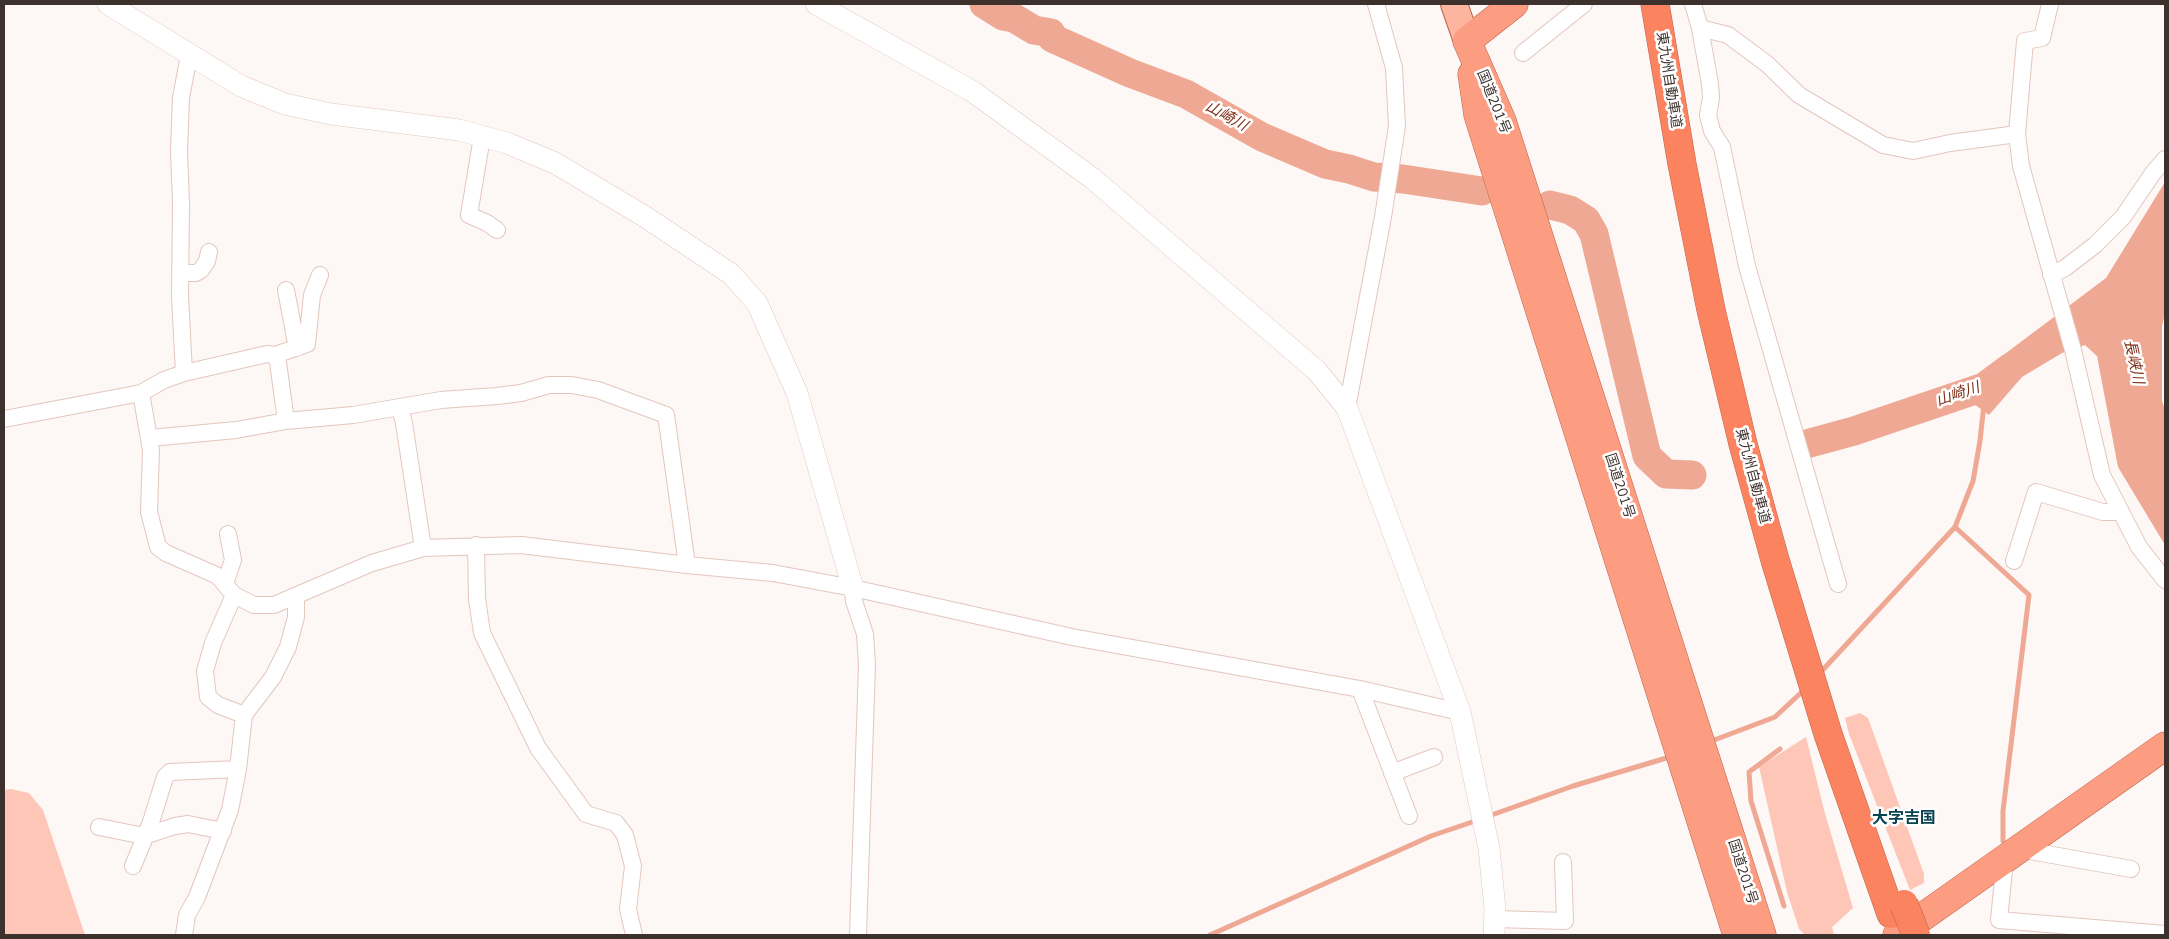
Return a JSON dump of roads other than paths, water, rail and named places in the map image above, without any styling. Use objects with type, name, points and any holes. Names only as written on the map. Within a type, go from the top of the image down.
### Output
[{"type":"highway","points":[[1467,40],[1514,4]]},
{"type":"highway","name":"東九州自動車道","points":[[1655,4],[1682,164],[1711,310],[1745,452],[1797,631],[1898,922]]},
{"type":"highway","name":"国道201号","points":[[1467,40],[1502,120],[1695,764],[1737,935]]},
{"type":"highway","points":[[1916,935],[1898,922],[2012,854],[2165,746]]},
{"type":"highway","name":"国道201号","points":[[1695,764],[1762,935]]},
{"type":"main road","points":[[1454,4],[1467,40]]},
{"type":"street","points":[[108,4],[241,86],[285,104],[331,114],[459,130],[507,143],[556,163],[644,216],[731,274],[757,303],[796,393],[854,588],[854,601],[865,634],[867,665],[858,935]]},
{"type":"street","points":[[816,4],[972,91],[1092,178],[1317,371],[1347,408],[1460,712],[1489,848],[1494,927],[1565,928],[1563,862]]},
{"type":"street","points":[[1347,408],[1385,208],[1397,126],[1394,68],[1376,4]]},
{"type":"street","points":[[1524,53],[1584,4]]},
{"type":"street","points":[[1693,4],[1700,28],[1710,84],[1711,98],[1708,115],[1712,131],[1722,147],[1747,266],[1838,584]]},
{"type":"street","points":[[2050,4],[2042,38],[2025,40],[2018,134],[2021,166],[2073,350],[2102,475],[2139,547],[2165,580]]},
{"type":"street","points":[[1700,28],[1728,35],[1767,64],[1800,95],[1883,145],[1913,151],[1950,143],[2018,134]]},
{"type":"street","points":[[184,373],[180,273],[179,151],[180,107],[189,55]]},
{"type":"street","points":[[482,136],[469,216],[487,223],[497,230]]},
{"type":"street","points":[[2051,276],[2065,268],[2095,245],[2123,217],[2153,173],[2165,160]]},
{"type":"street","points":[[180,273],[196,273],[201,270],[207,261],[208,252]]},
{"type":"street","points":[[4,419],[141,392],[164,380],[184,373],[268,354],[275,356],[308,344],[312,295],[320,275]]},
{"type":"street","points":[[286,290],[297,348]]},
{"type":"street","points":[[275,356],[278,362],[286,421]]},
{"type":"street","points":[[150,438],[236,430],[286,421],[353,415],[441,400],[521,393],[549,385],[572,385],[598,390],[666,415],[687,565]]},
{"type":"street","points":[[141,392],[150,438],[149,512],[158,547],[166,553],[218,576],[230,590],[254,605],[274,605],[372,563],[423,548],[521,545],[687,565],[773,573],[854,588],[1072,637],[1360,689],[1460,712]]},
{"type":"street","points":[[400,408],[404,423],[423,548]]},
{"type":"street","points":[[2014,561],[2036,492],[2103,512],[2121,512]]},
{"type":"street","points":[[228,534],[233,560],[230,590],[205,671],[208,698],[218,705],[244,714]]},
{"type":"street","points":[[476,545],[477,598],[482,633],[538,748],[586,814],[616,823],[625,834],[633,866],[628,909],[634,935]]},
{"type":"street","points":[[184,935],[187,915],[197,897],[230,810],[238,769],[244,714],[273,678],[288,647],[296,617],[296,596]]},
{"type":"street","points":[[1360,689],[1409,816]]},
{"type":"street","points":[[1392,773],[1434,757]]},
{"type":"street","points":[[133,866],[151,822],[165,777],[170,772],[238,769]]},
{"type":"street","points":[[99,827],[144,836],[188,824],[223,831]]},
{"type":"street","points":[[2131,869],[2012,854],[1998,928],[2165,934]]},
{"type":"water","name":"長峡川","points":[[2165,182],[2165,314],[2162,326],[2162,401],[2165,409],[2165,545],[2118,467],[2097,356],[2085,345],[2062,353],[2022,377],[1989,415],[1974,404],[1980,383],[2006,353],[2106,278]]},
{"type":"waterway","name":"山崎川","points":[[984,4],[1003,16],[1014,18],[1034,30],[1051,33],[1052,38],[1130,73],[1186,94],[1262,137],[1325,164],[1374,177],[1403,179],[1482,191]]},
{"type":"waterway","name":"山崎川","points":[[1550,205],[1570,210],[1586,220],[1594,234],[1647,456],[1666,474],[1692,475]]},
{"type":"waterway","name":"山崎川","points":[[1810,443],[1854,431],[1984,387],[2011,367]]},
{"type":"waterway","points":[[1819,674],[1955,527],[1973,481],[1984,404]]},
{"type":"waterway","points":[[1955,527],[2029,595],[2003,811],[2003,841]]},
{"type":"waterway","points":[[1709,742],[1775,717],[1805,689]]},
{"type":"waterway","points":[[1780,749],[1749,772],[1751,801],[1784,906]]},
{"type":"waterway","points":[[1486,817],[1573,786],[1673,756]]},
{"type":"waterway","points":[[1210,935],[1431,836],[1478,820]]},
{"type":"district","name":"大字吉国","points":[[1904,819]]}]
